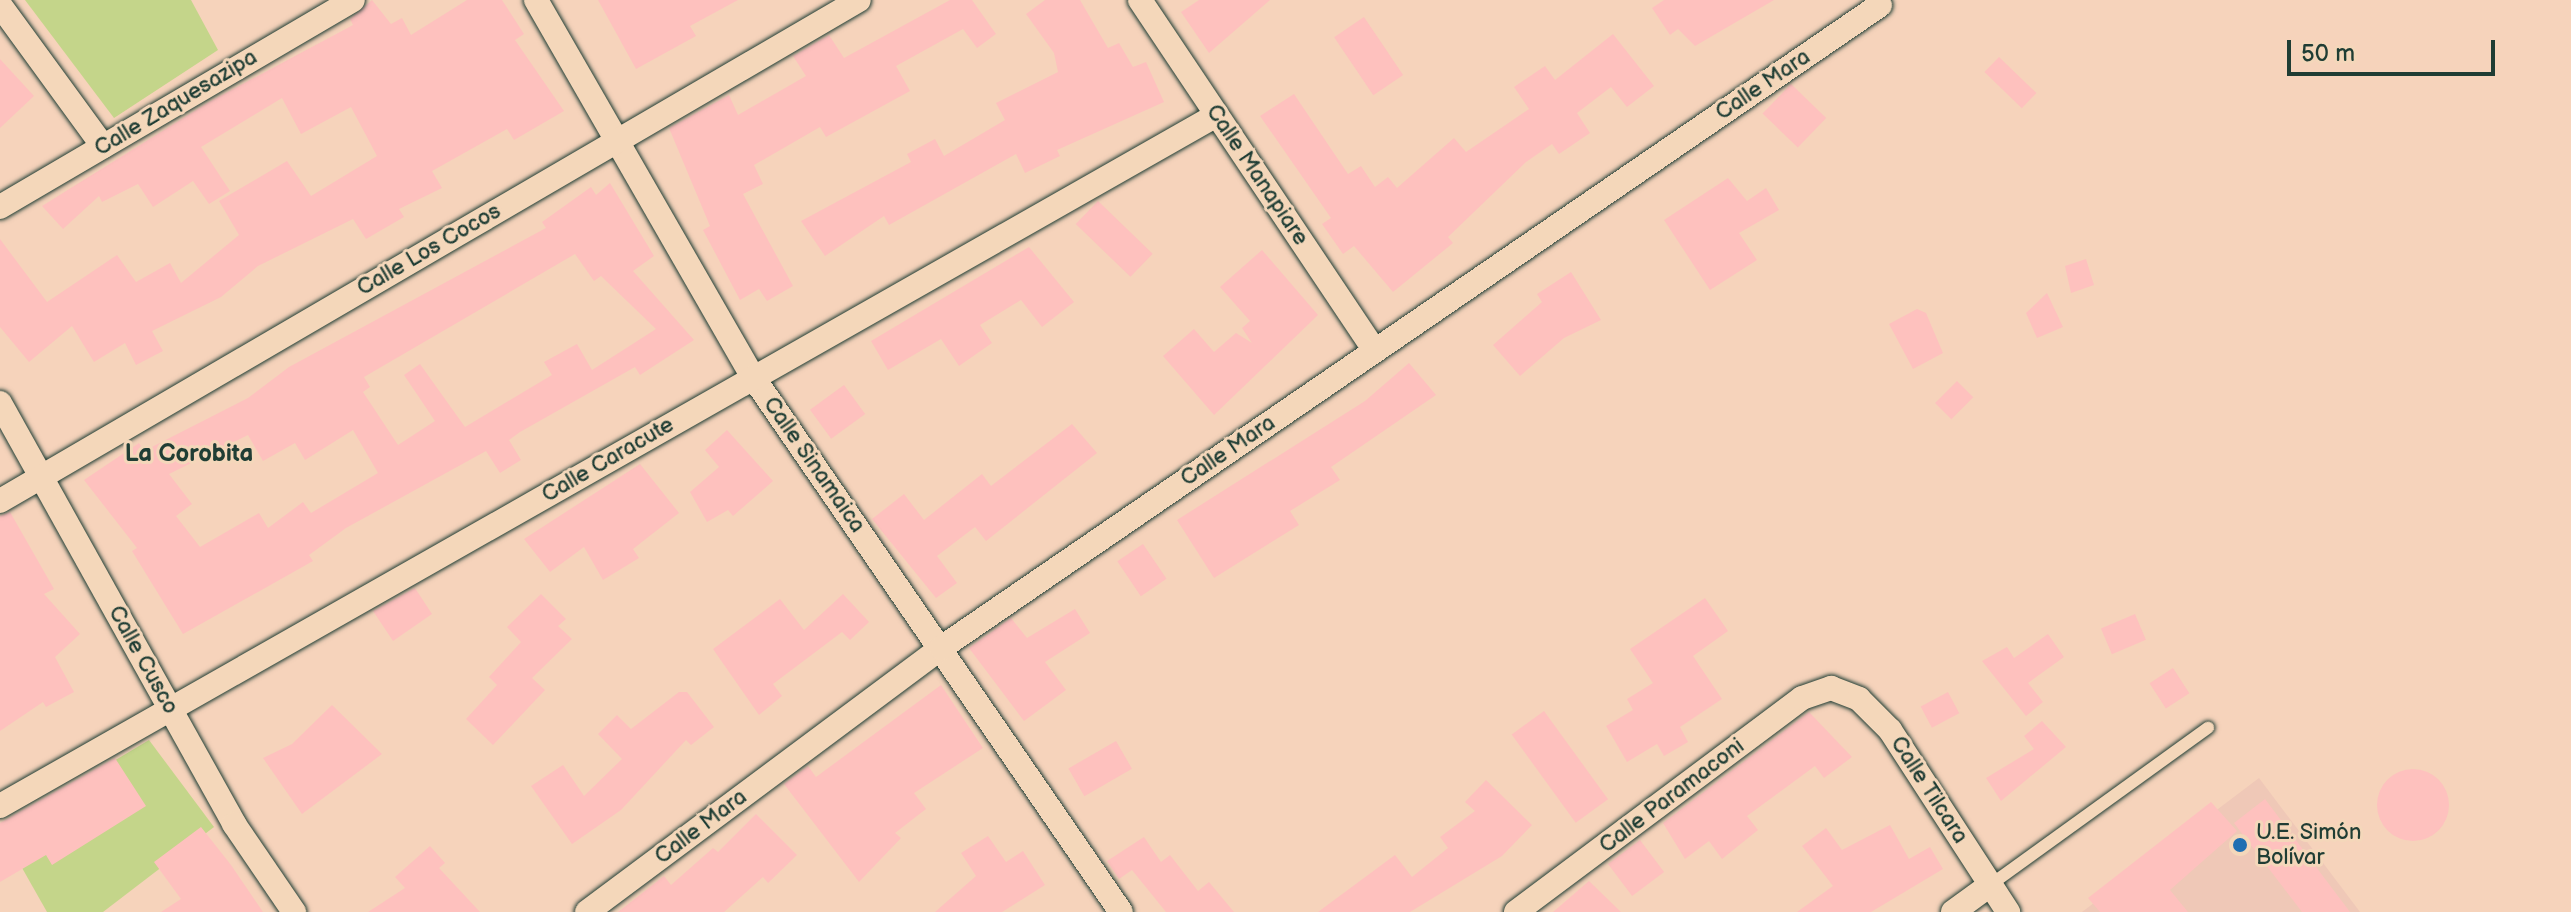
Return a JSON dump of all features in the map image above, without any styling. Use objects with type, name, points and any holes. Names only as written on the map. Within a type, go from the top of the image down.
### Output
[{"type":"street","name":"Calle Zaquesazipa","points":[[0,207],[353,0]]},
{"type":"street","name":"Calle Sinamaica","points":[[536,0],[753,377],[941,648],[1111,908]]},
{"type":"street","name":"Calle Los Cocos","points":[[0,501],[859,0]]},
{"type":"street","name":"Calle Manapiare","points":[[1140,0],[1375,351]]},
{"type":"street","points":[[0,5],[103,146]]},
{"type":"street","name":"Calle Mara","points":[[587,912],[941,648],[1880,5]]},
{"type":"street","name":"Calle Caracute","points":[[0,806],[1217,115]]},
{"type":"street","name":"Calle Cusco","points":[[0,403],[170,708],[294,912]]},
{"type":"street","name":"Calle Tilcara","points":[[1831,688],[1859,699],[1890,730],[2008,912]]},
{"type":"street","name":"Calle Paramaconi","points":[[1516,912],[1802,698],[1831,688]]},
{"type":"street","points":[[1953,912],[1990,885]]},
{"type":"lane","points":[[1990,885],[2208,728]]},
{"type":"shaded area","name":"U.E. Simón Bolívar","points":[[2259,778],[2360,912],[2082,912]]},
{"type":"green space","points":[[25,0],[191,0],[218,50],[114,118]]},
{"type":"green space","points":[[149,740],[214,827],[103,912],[47,912],[0,829]]},
{"type":"building","points":[[372,0],[391,24],[402,18],[411,35],[467,0],[502,0],[524,34],[515,40],[564,111],[514,140],[507,129],[432,171],[442,188],[399,209],[404,217],[366,239],[353,219],[258,266],[221,297],[152,331],[163,351],[136,365],[125,343],[94,362],[72,326],[29,362],[0,327],[0,239],[47,302],[117,255],[136,282],[170,263],[181,283],[239,235],[219,201],[287,161],[311,196],[377,156],[351,107],[301,134],[282,98],[201,147],[230,191],[209,204],[193,181],[153,207],[138,184],[102,202],[99,196],[63,229],[42,206],[209,102],[353,25],[350,19]]},
{"type":"building","points":[[598,0],[738,0],[690,26],[696,36],[636,69]]},
{"type":"building","points":[[950,0],[972,0],[996,34],[977,48],[963,29],[896,66],[910,91],[826,137],[820,127],[754,165],[763,184],[743,194],[793,286],[767,301],[759,289],[740,300],[703,230],[710,226],[669,128],[729,95],[738,115],[806,76],[793,56],[829,35],[844,58]]},
{"type":"building","points":[[1045,0],[1080,0],[1108,48],[1119,43],[1133,67],[1146,62],[1164,102],[1057,150],[1060,156],[1025,173],[1016,154],[889,225],[884,216],[825,256],[801,221],[911,162],[907,154],[935,139],[944,156],[1005,120],[996,103],[1058,72],[1054,53],[1026,14]]},
{"type":"building","points":[[1199,0],[1270,0],[1209,53],[1181,12]]},
{"type":"building","points":[[1664,0],[1774,0],[1695,46],[1678,29],[1670,35],[1652,8]]},
{"type":"building","points":[[1364,17],[1403,75],[1373,95],[1334,37]]},
{"type":"building","points":[[1613,34],[1654,86],[1627,107],[1611,87],[1577,113],[1590,133],[1559,154],[1552,144],[1526,162],[1448,237],[1453,243],[1393,292],[1354,246],[1343,254],[1322,224],[1331,218],[1260,116],[1294,94],[1348,174],[1361,166],[1375,187],[1388,177],[1397,188],[1454,138],[1466,152],[1529,109],[1514,87],[1545,66],[1555,80]]},
{"type":"building","points":[[1999,57],[2036,93],[2022,108],[1984,72]]},
{"type":"building","points":[[0,59],[34,96],[0,128]]},
{"type":"building","points":[[1791,84],[1826,118],[1798,148],[1763,113]]},
{"type":"building","points":[[1728,178],[1747,201],[1766,188],[1779,210],[1739,233],[1757,260],[1710,290],[1664,220]]},
{"type":"building","points":[[610,183],[654,256],[633,271],[694,340],[640,375],[635,367],[520,432],[509,440],[521,460],[500,473],[486,451],[346,528],[309,555],[313,561],[183,634],[132,551],[137,548],[84,480],[139,443],[144,451],[248,398],[289,367],[546,228],[542,222],[591,187],[596,195]],"holes":[[[575,254],[594,281],[601,276],[656,329],[592,370],[577,344],[544,362],[552,375],[465,427],[420,364],[404,375],[435,421],[398,445],[363,392],[370,387],[364,377]],[[353,430],[378,473],[311,513],[303,502],[268,528],[259,513],[200,547],[176,516],[192,504],[169,474],[248,435],[263,461],[295,443],[305,460]]]},
{"type":"building","points":[[1098,201],[1153,254],[1130,277],[1076,224]]},
{"type":"building","points":[[1029,247],[1074,302],[1042,327],[1021,300],[980,325],[992,343],[959,366],[941,339],[888,370],[871,341]]},
{"type":"building","points":[[1262,250],[1318,315],[1214,415],[1163,356],[1194,329],[1214,352],[1236,333],[1252,343],[1242,328],[1250,321],[1220,287]]},
{"type":"building","points":[[2086,259],[2094,285],[2071,293],[2065,266]]},
{"type":"building","points":[[1571,272],[1601,320],[1564,338],[1520,376],[1493,345],[1542,302],[1537,294]]},
{"type":"building","points":[[2047,293],[2063,327],[2037,338],[2026,313]]},
{"type":"building","points":[[1917,309],[1926,313],[1943,353],[1913,369],[1889,324]]},
{"type":"building","points":[[1409,363],[1436,395],[1331,467],[1340,480],[1290,511],[1299,525],[1214,578],[1177,520],[1365,401]]},
{"type":"building","points":[[1957,381],[1973,397],[1951,419],[1935,403]]},
{"type":"building","points":[[844,385],[865,414],[831,439],[810,410]]},
{"type":"building","points":[[1072,424],[1097,453],[986,541],[975,527],[937,556],[957,583],[936,598],[872,519],[904,494],[924,520],[982,474],[991,486]]},
{"type":"building","points":[[727,430],[773,481],[733,516],[728,510],[707,522],[690,492],[719,467],[705,450]]},
{"type":"building","points":[[640,464],[679,513],[633,549],[639,558],[603,580],[584,547],[550,572],[524,539]]},
{"type":"building","points":[[10,512],[54,589],[44,594],[80,634],[55,657],[74,692],[46,707],[43,702],[0,731],[0,516]]},
{"type":"building","points":[[1143,544],[1166,579],[1141,596],[1117,561]]},
{"type":"building","points":[[415,588],[432,614],[393,641],[373,611]]},
{"type":"building","points":[[541,594],[566,619],[558,626],[572,639],[532,678],[545,690],[493,745],[466,719],[497,685],[489,677],[521,642],[507,627]]},
{"type":"building","points":[[843,594],[869,622],[850,640],[842,632],[773,684],[782,696],[759,715],[713,649],[780,599],[804,630]]},
{"type":"building","points":[[1705,598],[1728,631],[1693,656],[1722,699],[1680,727],[1688,742],[1664,756],[1657,744],[1627,762],[1606,726],[1633,710],[1627,699],[1653,683],[1630,649]]},
{"type":"building","points":[[1075,609],[1090,633],[1045,662],[1066,690],[1024,721],[969,648],[1011,618],[1027,638]]},
{"type":"building","points":[[2135,614],[2146,640],[2112,654],[2101,628]]},
{"type":"building","points":[[2048,634],[2064,657],[2028,683],[2043,702],[2026,716],[1982,661],[2007,647],[2014,658]]},
{"type":"building","points":[[2173,668],[2189,693],[2166,708],[2150,683]]},
{"type":"building","points":[[941,685],[983,748],[914,793],[926,809],[895,833],[901,838],[859,882],[784,784],[808,766],[816,777]]},
{"type":"building","points":[[679,692],[687,692],[714,727],[691,745],[686,740],[621,810],[572,844],[531,786],[563,765],[584,796],[622,759],[598,734],[617,715],[631,729]]},
{"type":"building","points":[[1948,692],[1959,713],[1932,728],[1921,707]]},
{"type":"building","points":[[332,705],[382,754],[302,814],[263,758],[292,744]]},
{"type":"building","points":[[1544,711],[1608,799],[1576,823],[1512,735]]},
{"type":"building","points":[[1809,712],[1852,757],[1824,778],[1815,766],[1747,816],[1758,830],[1722,859],[1709,841],[1685,859],[1663,823]]},
{"type":"building","points":[[2042,721],[2066,747],[2001,801],[1986,778],[2034,749],[2024,736]]},
{"type":"building","points":[[1116,741],[1132,769],[1084,796],[1068,768]]},
{"type":"building","points":[[115,758],[146,806],[52,865],[46,855],[0,882],[0,823]]},
{"type":"building","points":[[2413,769],[2439,779],[2449,805],[2439,831],[2413,841],[2387,831],[2377,805],[2387,779]]},
{"type":"building","points":[[1486,780],[1532,825],[1502,856],[1410,912],[1318,912],[1395,855],[1412,877],[1448,848],[1440,837],[1475,811],[1465,802]]},
{"type":"building","points":[[2265,799],[2350,912],[2302,912],[2234,823]]},
{"type":"building","points":[[2211,802],[2237,831],[2170,890],[2188,912],[2100,912],[2088,898]]},
{"type":"building","points":[[756,814],[797,855],[768,883],[763,877],[724,912],[618,912],[664,876],[671,885],[713,848],[718,852]]},
{"type":"building","points":[[1890,825],[1909,859],[1930,847],[1943,869],[1871,912],[1797,912],[1833,886],[1802,846],[1826,828],[1842,850]]},
{"type":"building","points":[[201,827],[263,912],[161,912],[181,899],[154,862]]},
{"type":"building","points":[[988,836],[1006,862],[1023,851],[1045,885],[1002,912],[935,912],[976,876],[961,853]]},
{"type":"building","points":[[1144,837],[1161,862],[1170,855],[1198,891],[1209,882],[1234,912],[1166,912],[1132,870],[1119,879],[1107,861]]},
{"type":"building","points":[[1640,840],[1664,872],[1632,896],[1608,864]]},
{"type":"building","points":[[430,846],[445,863],[439,868],[480,912],[368,912],[405,888],[395,877]]},
{"type":"building","points":[[1589,881],[1621,912],[1553,912]]},
{"type":"place","name":"U.E. Simón Bolívar","points":[[2240,845]]},
{"type":"district","name":"La Corobita","points":[[189,454]]}]
